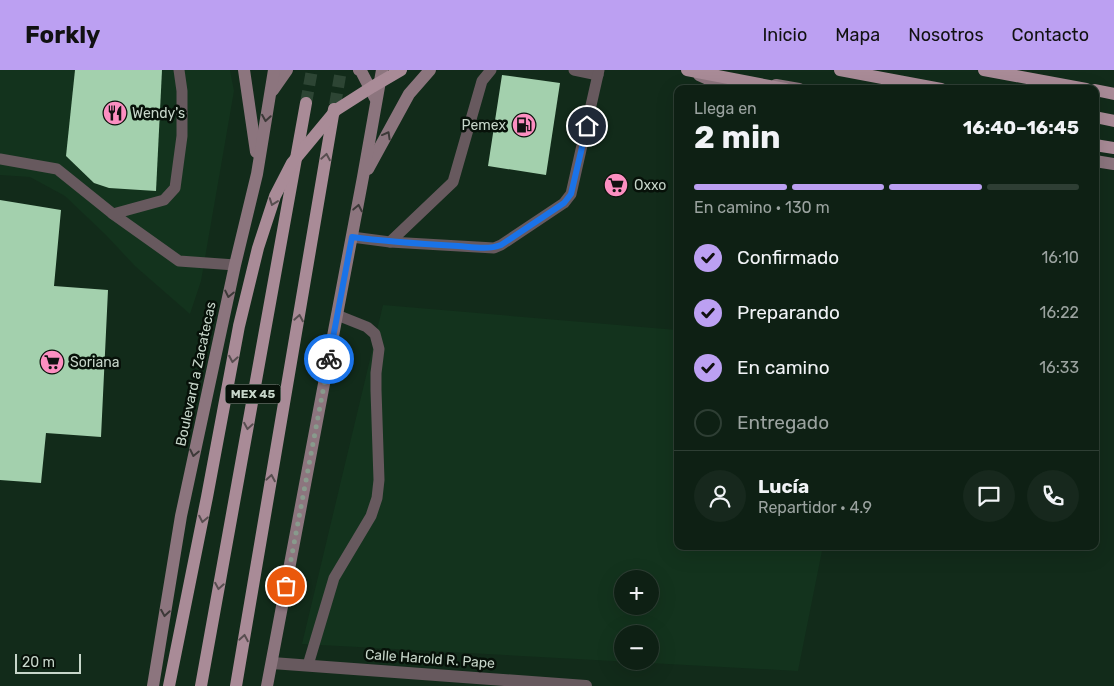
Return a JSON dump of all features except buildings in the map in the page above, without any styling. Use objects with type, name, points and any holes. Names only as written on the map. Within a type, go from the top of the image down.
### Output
[{"type":"main road","points":[[244,70],[256,143],[257,174]]},
{"type":"main road","name":"Boulevard a Zacatecas","points":[[153,686],[181,516],[235,265],[257,174],[274,70]]},
{"type":"main road","points":[[270,94],[287,70]]},
{"type":"main road","points":[[359,70],[376,100]]},
{"type":"main road","points":[[267,686],[338,315],[382,70]]},
{"type":"main road","points":[[169,686],[208,497],[239,326],[258,248],[275,196],[292,163],[336,110],[401,70]]},
{"type":"main road","points":[[363,178],[409,94],[430,70]]},
{"type":"main road","points":[[687,70],[721,85]]},
{"type":"main road","points":[[687,70],[764,85]]},
{"type":"main road","points":[[697,70],[778,85]]},
{"type":"main road","points":[[840,70],[920,85]]},
{"type":"main road","points":[[984,70],[1065,85]]},
{"type":"main road","points":[[1099,91],[1114,94]]},
{"type":"main road","name":"MEX 45","points":[[201,686],[306,103]]},
{"type":"main road","name":"MEX 45","points":[[236,686],[335,105]]},
{"type":"main road","points":[[1099,118],[1114,121]]},
{"type":"main road","points":[[1099,145],[1114,147]]},
{"type":"main road","points":[[1099,162],[1114,164]]},
{"type":"street","name":"Calle Harold R. Pape","points":[[272,663],[586,686]]},
{"type":"lane","points":[[113,214],[164,200],[175,188],[182,136],[182,91],[179,70]]},
{"type":"lane","points":[[390,242],[453,182],[482,81],[491,70]]},
{"type":"lane","points":[[352,237],[390,242],[494,248],[564,203],[571,194],[599,73],[574,70]]},
{"type":"lane","points":[[0,159],[57,169],[113,214],[179,261],[235,265]]},
{"type":"lane","points":[[308,665],[334,578],[371,516],[380,480],[376,390],[379,349],[375,334],[367,327],[338,315]]},
{"type":"shaded area","points":[[0,70],[230,70],[234,91],[201,281],[190,314],[135,266],[65,196],[30,177],[0,175]]},
{"type":"shaded area","points":[[383,305],[674,330],[674,550],[822,550],[798,671],[659,663],[659,625],[614,625],[614,661],[302,644]]},
{"type":"tunnel","points":[[306,103],[312,70]]},
{"type":"tunnel","points":[[335,105],[341,70]]},
{"type":"way so far","points":[[286,586],[329,359]]},
{"type":"place","name":"Wendy's","points":[[115,113]]},
{"type":"place","name":"Pemex","points":[[524,125]]},
{"type":"place","name":"Oxxo","points":[[616,185]]},
{"type":"place","name":"Soriana","points":[[52,362]]},
{"type":"route","points":[[329,359],[352,237],[390,242],[494,248],[501,245],[564,203],[571,194],[587,126]]}]
